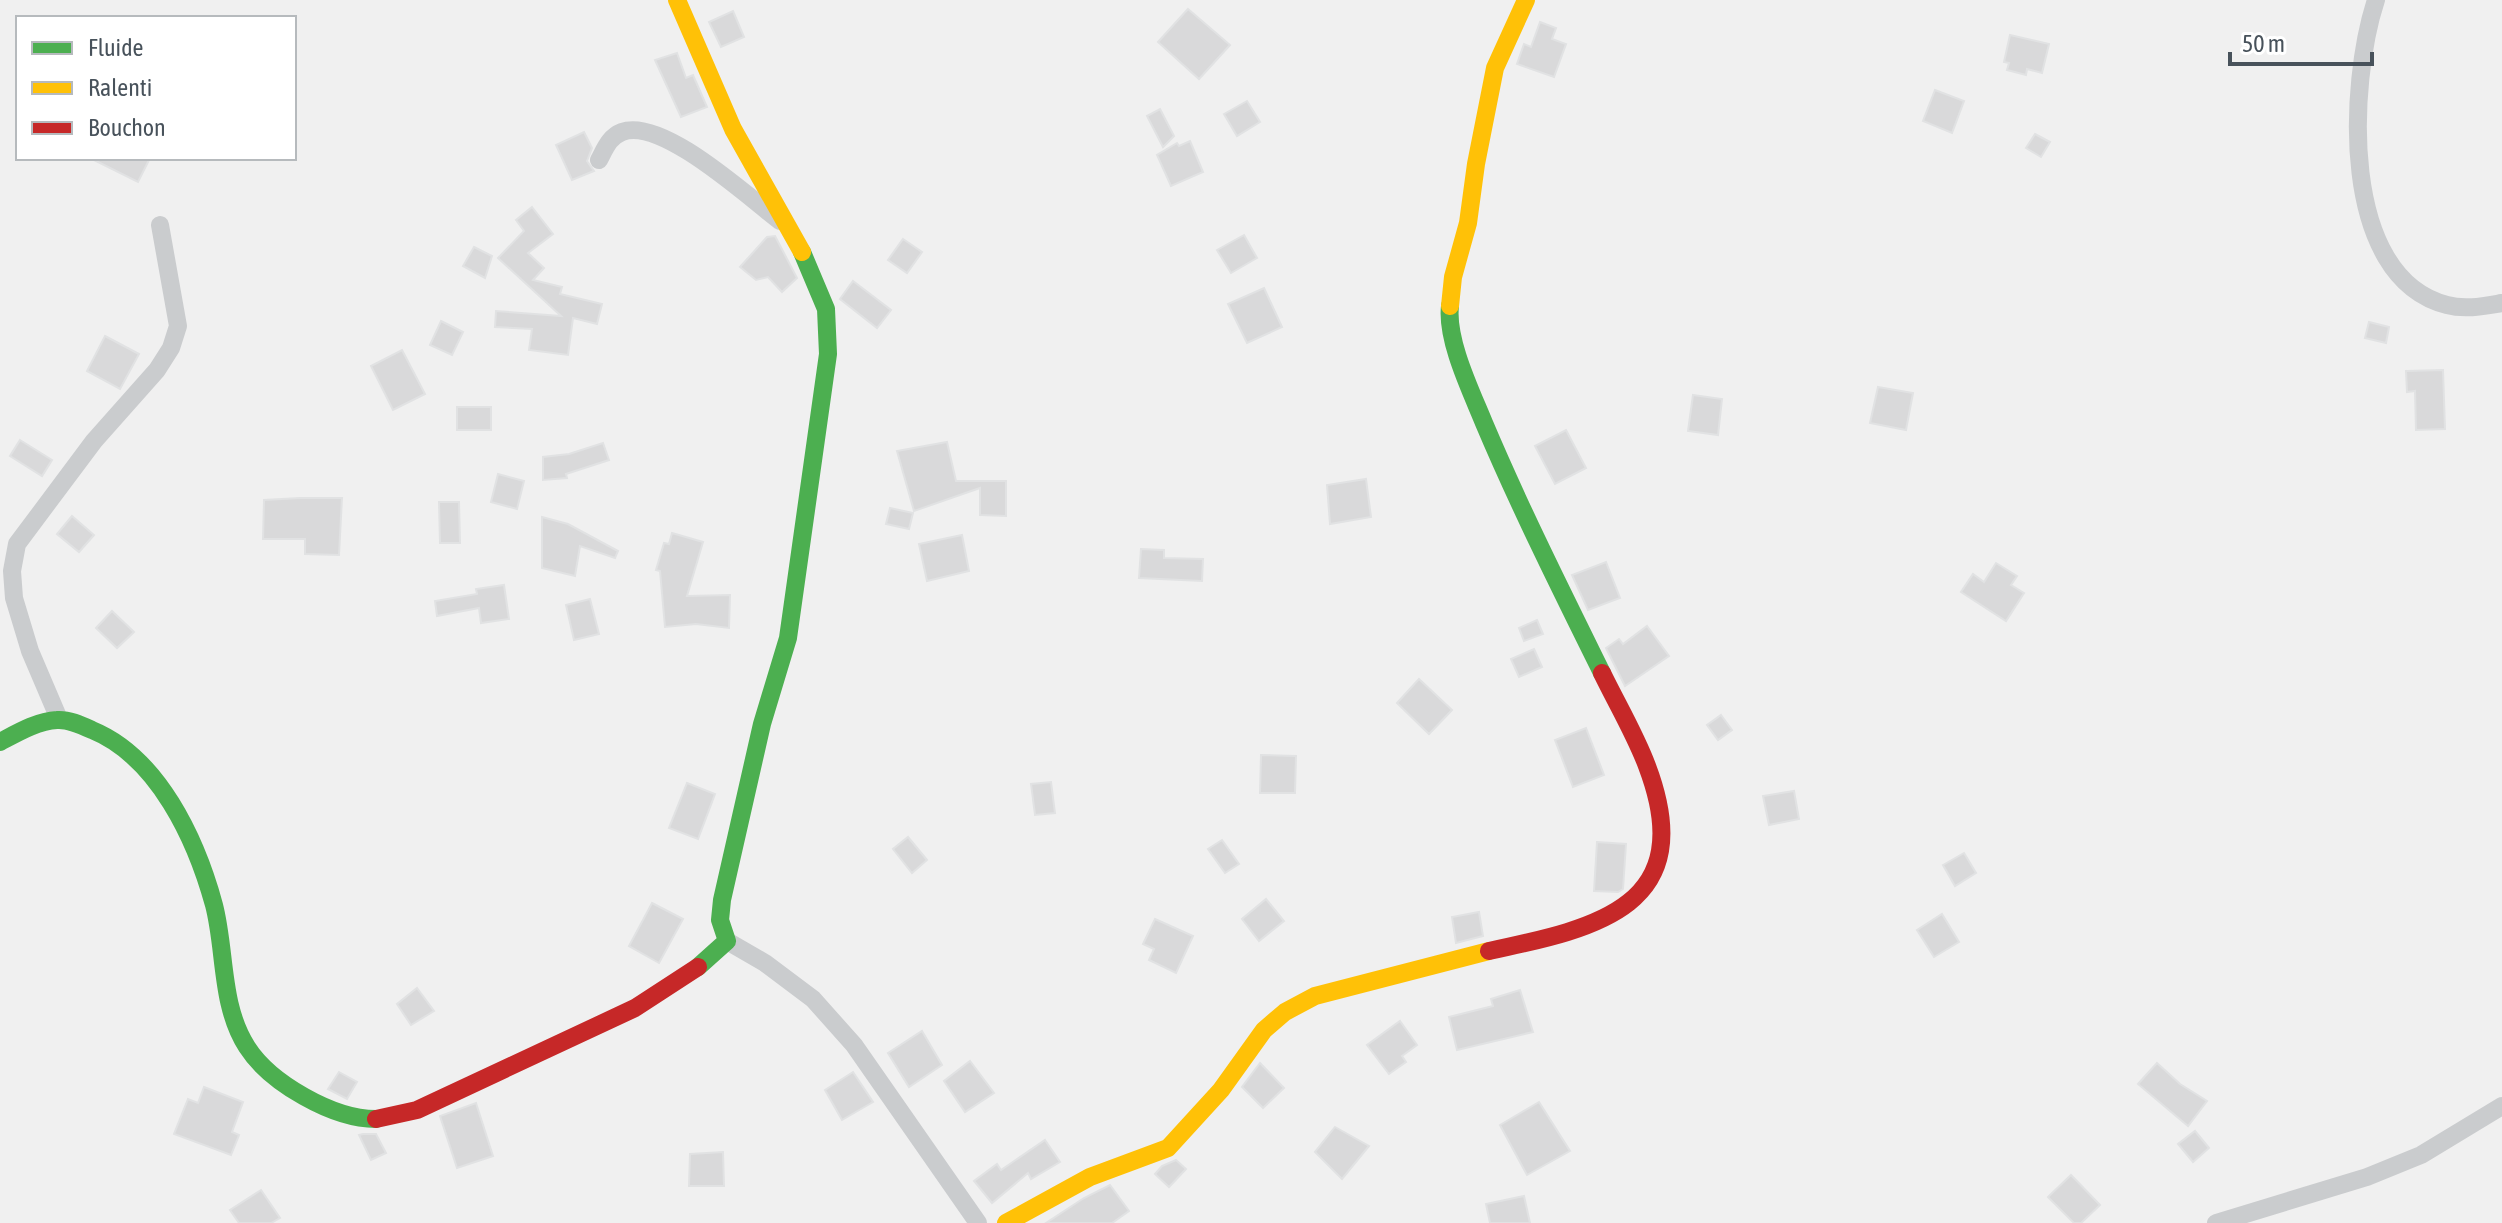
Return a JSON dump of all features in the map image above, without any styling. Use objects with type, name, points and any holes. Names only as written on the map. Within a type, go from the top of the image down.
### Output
[{"type":"street","points":[[677,0],[733,129],[808,264],[826,309],[828,354],[788,638],[762,724],[720,920],[727,941],[765,963],[813,999],[854,1045],[978,1223]]},
{"type":"street","points":[[1006,1223],[1090,1177],[1168,1148],[1221,1090],[1264,1030],[1285,1012],[1315,996],[1566,932],[1617,912],[1638,897],[1652,874],[1662,847],[1662,826],[1659,803],[1647,765],[1517,500],[1468,384],[1448,320],[1453,277],[1468,223],[1495,68],[1526,0]]},
{"type":"street","points":[[2376,0],[2366,31],[2357,98],[2358,162],[2374,235],[2399,272],[2418,293],[2448,305],[2479,307],[2502,303]]},
{"type":"street","points":[[599,160],[609,141],[620,132],[639,129],[661,135],[689,152],[787,226]]},
{"type":"street","points":[[59,719],[30,651],[14,598],[12,571],[17,544],[94,441],[157,370],[171,348],[178,326],[160,225]]},
{"type":"street","points":[[0,742],[59,719],[96,729],[137,757],[172,806],[201,866],[213,903],[238,1030],[250,1054],[297,1094],[356,1118],[392,1119],[417,1110],[635,1008],[692,972],[727,941]]},
{"type":"street","points":[[2216,1223],[2367,1177],[2407,1160],[2502,1106]]},
{"type":"building","points":[[1188,9],[1230,45],[1199,79],[1158,42]]},
{"type":"building","points":[[733,11],[744,37],[721,47],[709,22]]},
{"type":"building","points":[[1540,22],[1556,28],[1552,39],[1566,44],[1554,77],[1517,64],[1524,44],[1531,47]]},
{"type":"building","points":[[2010,35],[2049,44],[2042,73],[2027,69],[2026,75],[2007,70],[2009,63],[2004,62]]},
{"type":"building","points":[[677,53],[686,78],[693,75],[707,107],[681,117],[655,60]]},
{"type":"building","points":[[1935,90],[1964,101],[1952,133],[1923,121]]},
{"type":"building","points":[[1247,101],[1260,122],[1237,136],[1224,114]]},
{"type":"building","points":[[1160,109],[1174,136],[1163,147],[1147,116]]},
{"type":"building","points":[[584,132],[592,148],[587,161],[594,171],[572,180],[556,145]]},
{"type":"building","points":[[2035,134],[2050,142],[2041,157],[2026,148]]},
{"type":"building","points":[[1190,141],[1203,172],[1171,186],[1157,155],[1177,143],[1179,146]]},
{"type":"building","points":[[94,160],[149,160],[138,182]]},
{"type":"building","points":[[532,207],[553,234],[528,253],[544,268],[533,280],[562,287],[560,294],[602,304],[597,324],[573,318],[568,355],[529,350],[532,329],[495,327],[496,311],[561,316],[498,258],[524,231],[516,220]]},
{"type":"building","points":[[1244,235],[1257,258],[1231,273],[1217,250]]},
{"type":"building","points":[[775,236],[797,278],[782,292],[768,277],[756,280],[740,267],[767,237]]},
{"type":"building","points":[[903,239],[922,252],[907,273],[888,260]]},
{"type":"building","points":[[474,247],[492,256],[485,278],[463,266]]},
{"type":"building","points":[[853,281],[891,310],[877,328],[840,299]]},
{"type":"building","points":[[1264,288],[1282,327],[1247,343],[1228,304]]},
{"type":"building","points":[[441,321],[463,332],[452,355],[430,345]]},
{"type":"building","points":[[2369,322],[2389,327],[2386,343],[2365,338]]},
{"type":"building","points":[[105,336],[139,354],[120,389],[87,371]]},
{"type":"building","points":[[402,350],[425,394],[393,410],[371,366]]},
{"type":"building","points":[[2443,370],[2445,429],[2416,430],[2415,391],[2407,392],[2406,371]]},
{"type":"building","points":[[1878,387],[1913,393],[1906,430],[1870,423]]},
{"type":"building","points":[[1693,395],[1722,399],[1718,435],[1688,431]]},
{"type":"building","points":[[457,407],[491,407],[491,430],[457,430]]},
{"type":"building","points":[[1566,430],[1586,468],[1555,484],[1535,446]]},
{"type":"building","points":[[20,440],[52,460],[42,476],[10,456]]},
{"type":"building","points":[[947,442],[956,481],[1006,481],[1006,516],[980,515],[980,488],[914,511],[897,451]]},
{"type":"building","points":[[603,443],[609,460],[566,474],[567,478],[543,480],[543,457],[569,454]]},
{"type":"building","points":[[498,474],[524,481],[517,509],[491,502]]},
{"type":"building","points":[[1366,479],[1371,517],[1330,524],[1327,485]]},
{"type":"building","points":[[342,498],[339,555],[305,554],[305,539],[263,539],[264,500]]},
{"type":"building","points":[[439,502],[459,502],[460,543],[440,543]]},
{"type":"building","points":[[890,508],[913,513],[909,529],[886,524]]},
{"type":"building","points":[[72,516],[94,535],[79,552],[57,534]]},
{"type":"building","points":[[542,517],[568,524],[618,551],[615,558],[580,546],[575,576],[542,568]]},
{"type":"building","points":[[672,533],[703,542],[687,596],[730,595],[729,628],[696,624],[665,627],[660,571],[656,570],[664,543],[669,544]]},
{"type":"building","points":[[962,535],[969,571],[927,581],[919,544]]},
{"type":"building","points":[[1141,549],[1164,550],[1164,558],[1203,559],[1202,581],[1139,578]]},
{"type":"building","points":[[1606,562],[1620,598],[1588,610],[1572,575]]},
{"type":"building","points":[[1996,563],[2017,576],[2011,585],[2024,593],[2006,621],[1961,592],[1973,574],[1984,582]]},
{"type":"building","points":[[504,585],[509,619],[481,623],[479,608],[437,616],[435,601],[477,594],[476,589]]},
{"type":"building","points":[[590,599],[599,634],[574,640],[566,605]]},
{"type":"building","points":[[112,611],[134,632],[117,648],[96,628]]},
{"type":"building","points":[[1537,620],[1543,634],[1524,641],[1519,628]]},
{"type":"building","points":[[1647,626],[1669,656],[1625,686],[1606,648],[1619,639],[1623,644]]},
{"type":"building","points":[[1534,649],[1542,667],[1519,677],[1511,659]]},
{"type":"building","points":[[1419,679],[1452,710],[1429,734],[1397,703]]},
{"type":"building","points":[[1721,715],[1732,730],[1718,740],[1707,725]]},
{"type":"building","points":[[1586,728],[1604,775],[1573,787],[1555,740]]},
{"type":"building","points":[[1261,755],[1296,756],[1295,793],[1260,793]]},
{"type":"building","points":[[1051,782],[1055,813],[1035,815],[1031,784]]},
{"type":"building","points":[[687,783],[715,794],[698,839],[669,828]]},
{"type":"building","points":[[1794,791],[1799,819],[1769,825],[1763,796]]},
{"type":"building","points":[[908,837],[927,860],[912,873],[893,849]]},
{"type":"building","points":[[1222,840],[1239,864],[1225,873],[1208,849]]},
{"type":"building","points":[[1597,842],[1626,844],[1623,889],[1618,892],[1594,891]]},
{"type":"building","points":[[1964,853],[1976,873],[1955,886],[1943,865]]},
{"type":"building","points":[[1266,899],[1284,921],[1259,941],[1242,919]]},
{"type":"building","points":[[652,903],[683,919],[659,963],[629,946]]},
{"type":"building","points":[[1479,912],[1483,936],[1456,943],[1452,917]]},
{"type":"building","points":[[1942,914],[1959,942],[1934,957],[1917,930]]},
{"type":"building","points":[[1155,919],[1193,936],[1176,973],[1149,960],[1154,949],[1143,944]]},
{"type":"building","points":[[417,988],[434,1011],[411,1025],[397,1004]]},
{"type":"building","points":[[1520,990],[1533,1032],[1457,1050],[1449,1017],[1493,1006],[1491,999]]},
{"type":"building","points":[[1400,1021],[1417,1045],[1402,1056],[1406,1062],[1389,1074],[1367,1045]]},
{"type":"building","points":[[922,1031],[942,1065],[909,1087],[888,1053]]},
{"type":"building","points":[[970,1061],[994,1093],[965,1112],[944,1081]]},
{"type":"building","points":[[1260,1063],[1284,1088],[1263,1108],[1242,1087]]},
{"type":"building","points":[[2157,1063],[2180,1084],[2207,1101],[2188,1126],[2138,1084]]},
{"type":"building","points":[[339,1072],[357,1082],[347,1099],[328,1089]]},
{"type":"building","points":[[853,1072],[873,1102],[842,1120],[825,1090]]},
{"type":"building","points":[[204,1087],[243,1102],[232,1132],[239,1135],[231,1155],[174,1134],[188,1099],[198,1103]]},
{"type":"building","points":[[1539,1102],[1570,1151],[1527,1175],[1500,1125]]},
{"type":"building","points":[[476,1103],[493,1156],[457,1168],[440,1116]]},
{"type":"building","points":[[1335,1127],[1369,1146],[1342,1179],[1315,1152]]},
{"type":"building","points":[[2195,1131],[2209,1148],[2193,1162],[2178,1144]]},
{"type":"building","points":[[376,1134],[386,1153],[371,1160],[359,1135]]},
{"type":"building","points":[[1045,1140],[1060,1162],[1031,1179],[1028,1173],[992,1203],[974,1181],[997,1164],[1001,1170]]},
{"type":"building","points":[[723,1152],[724,1186],[689,1186],[690,1154]]},
{"type":"building","points":[[1176,1160],[1186,1169],[1169,1187],[1155,1174],[1162,1166]]},
{"type":"building","points":[[2071,1175],[2100,1205],[2081,1223],[2074,1223],[2048,1197]]},
{"type":"building","points":[[1110,1185],[1129,1211],[1112,1223],[1046,1223],[1084,1198]]},
{"type":"building","points":[[261,1190],[280,1218],[271,1223],[239,1223],[230,1210]]},
{"type":"building","points":[[1524,1196],[1530,1223],[1490,1223],[1486,1204]]},
{"type":"traffic: fast","points":[[698,967],[727,941],[720,920],[722,900],[762,724],[788,638],[828,354],[826,309],[802,252]]},
{"type":"traffic: fast","points":[[1450,306],[1456,350],[1473,396],[1526,518],[1602,673]]},
{"type":"traffic: fast","points":[[0,742],[27,728],[66,720],[115,743],[136,759],[171,803],[197,854],[218,923],[232,1014],[247,1047],[271,1073],[304,1096],[341,1113],[376,1119]]},
{"type":"traffic: slow","points":[[677,0],[733,129],[802,252]]},
{"type":"traffic: slow","points":[[1450,306],[1453,277],[1468,223],[1495,68],[1526,0]]},
{"type":"traffic: slow","points":[[1006,1223],[1090,1177],[1168,1148],[1221,1090],[1264,1030],[1285,1012],[1315,996],[1489,951]]},
{"type":"traffic: jam","points":[[1489,951],[1567,932],[1601,919],[1629,902],[1649,880],[1660,851],[1660,813],[1647,766],[1602,673]]},
{"type":"traffic: jam","points":[[376,1119],[417,1110],[635,1008],[698,967]]}]
